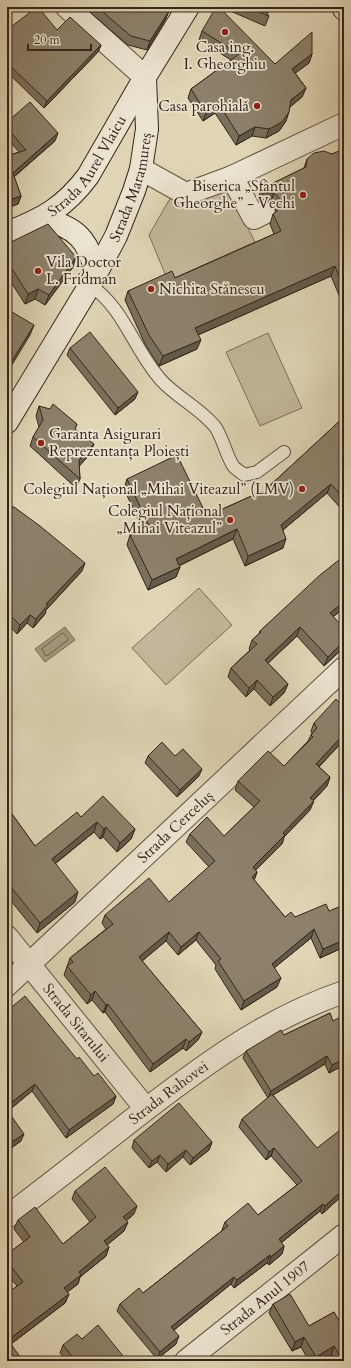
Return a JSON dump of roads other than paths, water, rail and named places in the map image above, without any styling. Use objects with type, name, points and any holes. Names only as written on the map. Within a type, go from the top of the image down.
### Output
[{"type":"street","points":[[68,7],[145,76],[188,7]]},
{"type":"street","name":"Strada Maramureș","points":[[7,422],[93,280],[124,217],[141,170],[147,129],[145,76]]},
{"type":"street","name":"Strada Aurel Vlaicu","points":[[7,233],[41,219],[69,198],[88,176],[145,76]]},
{"type":"street","points":[[141,170],[186,194],[232,176],[344,124]]},
{"type":"street","points":[[232,176],[254,218],[264,213]]},
{"type":"street","points":[[41,219],[71,228],[81,237],[89,249],[93,280]]},
{"type":"street","name":"Strada Cerceluș","points":[[7,984],[30,965],[344,668]]},
{"type":"street","name":"Strada Sitarului","points":[[7,937],[146,1109]]},
{"type":"street","name":"Strada Rahovei","points":[[7,1217],[200,1068],[258,1030],[320,1000],[344,992]]},
{"type":"street","name":"Strada Anul 1907","points":[[186,1361],[344,1235]]},
{"type":"lane","points":[[93,280],[112,304],[136,345],[161,380],[215,427],[225,444],[234,467],[244,475],[257,472],[284,452]]},
{"type":"water","points":[[65,627],[75,640],[45,662],[35,649]]},
{"type":"place","name":"Casa ing. I. Gheorghiu","points":[[225,32]]},
{"type":"place","name":"Casa parohială","points":[[257,106]]},
{"type":"place","name":"Biserica „Sfântul Gheorghe” - Vechi","points":[[303,195]]},
{"type":"place","name":"Vila Doctor L. Fridman","points":[[38,271]]},
{"type":"place","name":"Nichita Stănescu","points":[[151,289]]},
{"type":"place","name":"Garanta Asigurari Reprezentanţa Ploiești","points":[[41,443]]},
{"type":"place","name":"Colegiul Național „Mihai Viteazul” (LMV)","points":[[302,489]]},
{"type":"place","name":"Colegiul Național „Mihai Viteazul”","points":[[230,520]]}]
